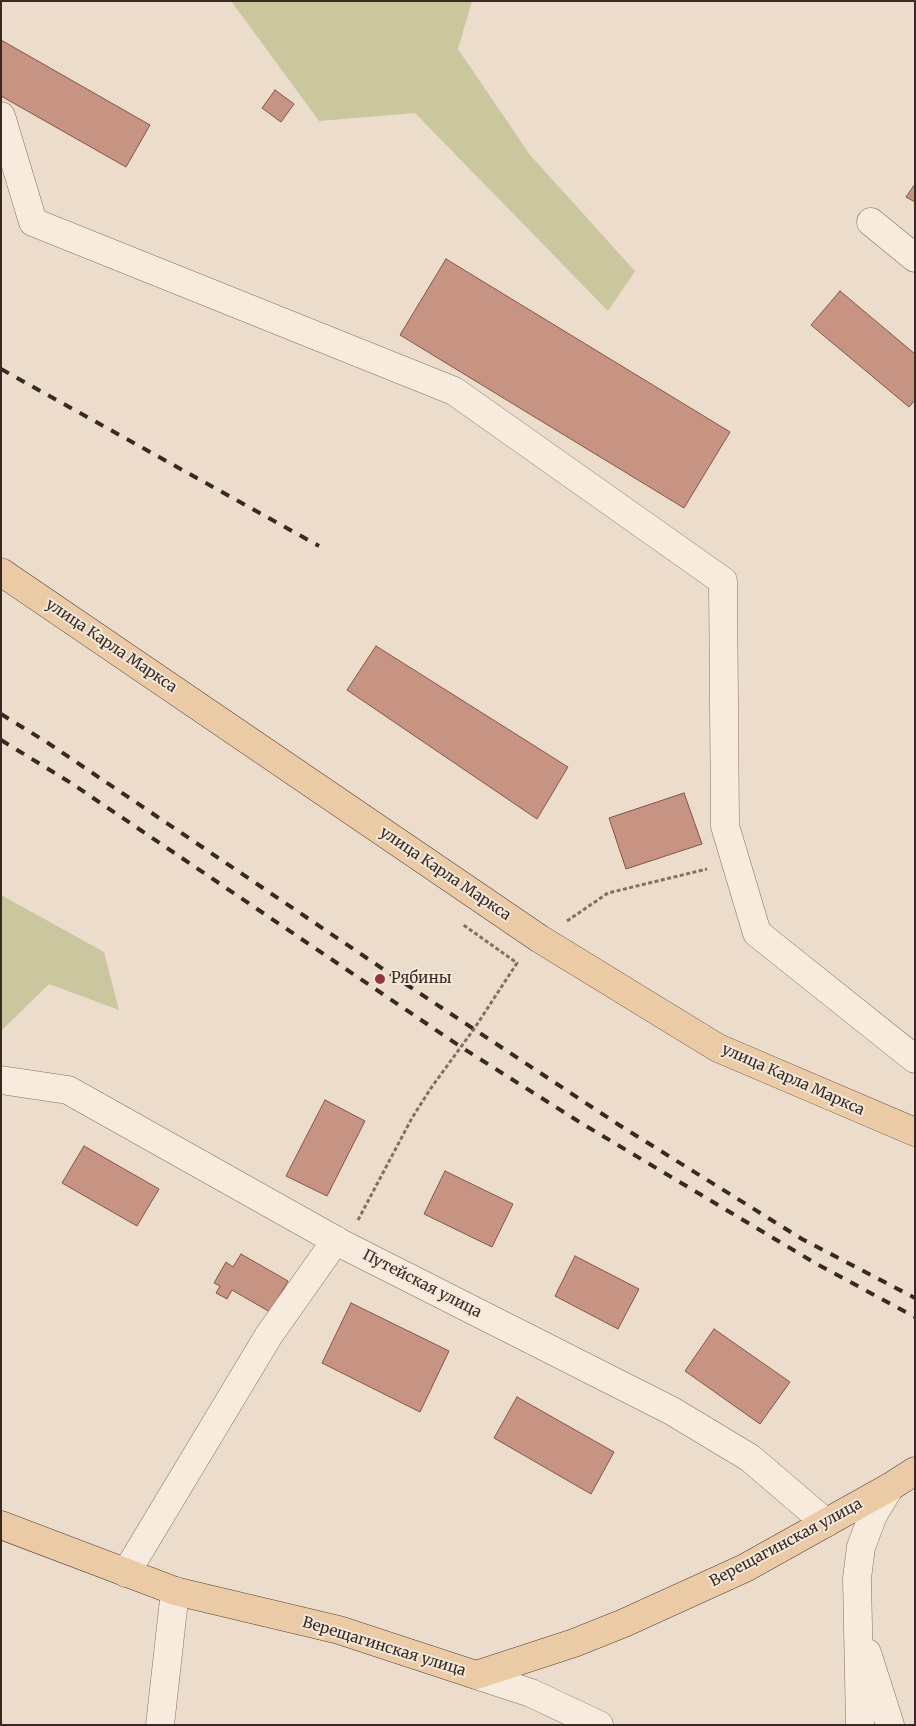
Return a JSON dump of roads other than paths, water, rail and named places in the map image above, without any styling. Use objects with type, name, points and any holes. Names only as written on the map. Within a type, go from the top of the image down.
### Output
[{"type":"main road","name":"улица Карла Маркса","points":[[1,572],[540,939],[718,1048],[915,1132]]},
{"type":"main road","name":"Верещагинская улица","points":[[1,1525],[176,1590],[339,1630],[476,1675],[574,1643],[624,1623],[745,1568],[890,1487],[915,1471]]},
{"type":"street","points":[[1,116],[33,222],[454,392],[723,581],[725,826],[757,933],[915,1059]]},
{"type":"street","points":[[871,222],[915,258]]},
{"type":"street","name":"Путейская улица","points":[[1,1080],[68,1090],[340,1242],[672,1412],[750,1458],[826,1523]]},
{"type":"street","points":[[126,1573],[269,1335],[340,1242]]},
{"type":"street","points":[[860,1725],[857,1578],[861,1548],[873,1515],[890,1487]]},
{"type":"street","points":[[160,1725],[176,1590]]},
{"type":"street","points":[[857,1625],[890,1725]]},
{"type":"street","points":[[476,1675],[531,1693],[599,1725]]},
{"type":"railway","points":[[1,369],[319,546]]},
{"type":"railway","points":[[1,714],[48,743],[386,971],[619,1125],[802,1239],[915,1298]]},
{"type":"railway","points":[[1,740],[71,783],[461,1047],[581,1123],[815,1263],[915,1317]]},
{"type":"place","name":"Рябины","points":[[380,979]]}]
